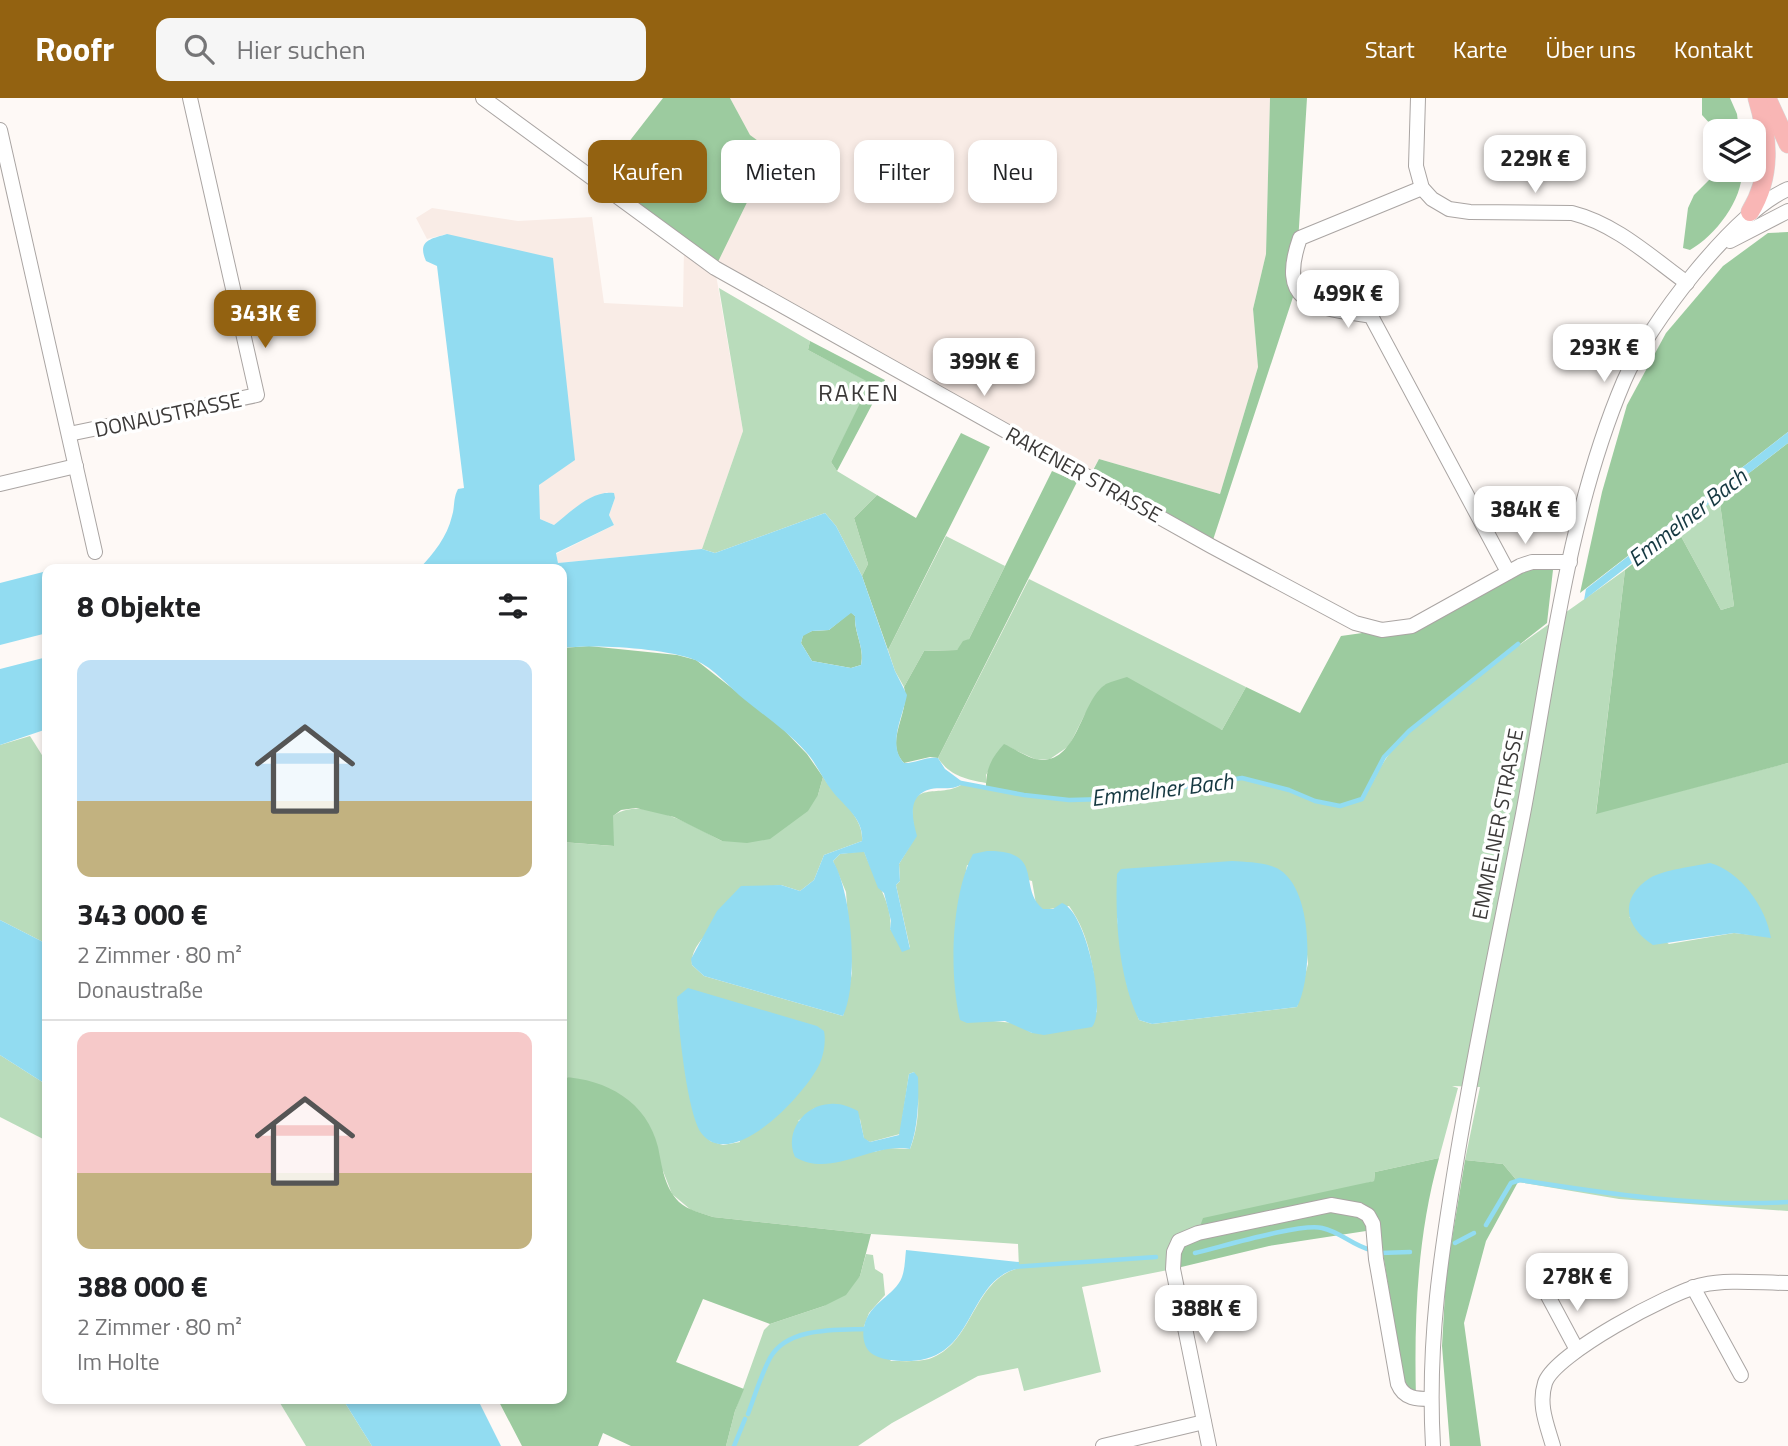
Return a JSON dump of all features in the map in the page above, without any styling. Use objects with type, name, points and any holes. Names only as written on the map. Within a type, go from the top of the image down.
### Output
[{"type":"main road","points":[[1750,212],[1759,198],[1766,176],[1768,149],[1757,98]]},
{"type":"main road","points":[[1767,98],[1788,144]]},
{"type":"street","name":"DONAUSTRASSE","points":[[69,434],[257,396],[190,98]]},
{"type":"street","name":"RAKENER STRASSE","points":[[483,98],[715,268],[1346,619],[1382,630],[1412,626],[1508,572],[1532,562],[1570,562]]},
{"type":"street","points":[[1418,98],[1416,166],[1423,188],[1432,199],[1449,209],[1573,213],[1590,217],[1606,224],[1687,283]]},
{"type":"street","name":"DONAUSTRASSE","points":[[0,130],[95,552]]},
{"type":"street","points":[[1423,188],[1300,239],[1292,261],[1295,291],[1306,302],[1319,307],[1371,316],[1508,572]]},
{"type":"street","name":"EMMELNER STRASSE","points":[[1433,1446],[1432,1339],[1437,1272],[1570,562],[1596,459],[1625,379],[1653,328],[1687,283],[1750,212],[1788,189]]},
{"type":"street","name":"EMMELNER STRASSE","points":[[1720,247],[1763,221],[1788,211]]},
{"type":"street","points":[[0,484],[76,466]]},
{"type":"street","points":[[1209,1446],[1173,1269],[1174,1252],[1179,1241],[1198,1233],[1331,1205],[1346,1206],[1368,1215],[1373,1224],[1396,1376],[1401,1391],[1416,1399],[1431,1399]]},
{"type":"street","points":[[1553,1446],[1542,1406],[1545,1380],[1555,1366],[1577,1350],[1669,1296],[1693,1287],[1720,1283],[1788,1283]]},
{"type":"street","points":[[1693,1287],[1741,1375]]},
{"type":"street","points":[[1547,1294],[1577,1350]]},
{"type":"street","points":[[1103,1446],[1204,1422]]},
{"type":"shaded area","points":[[730,98],[1270,98],[1266,254],[1253,309],[1258,367],[1220,494],[1099,459],[1089,476],[715,269],[743,431],[702,549],[558,563],[556,554],[614,525],[609,515],[615,498],[607,492],[584,502],[554,525],[540,519],[538,485],[447,234],[427,239],[416,218],[432,208],[518,221],[592,217],[604,303],[683,307],[684,247],[721,185],[721,203],[840,203],[840,140],[748,140],[750,136]]},
{"type":"green space","points":[[663,98],[730,98],[750,135],[757,140],[721,140],[721,203],[747,203],[715,268],[625,203],[707,203],[707,140],[630,140]]},
{"type":"green space","points":[[1270,98],[1307,98],[1295,291],[1211,546],[1090,476],[1099,459],[1220,494],[1258,367],[1253,309],[1266,254]]},
{"type":"green space","points":[[1702,98],[1730,98],[1738,119],[1706,119],[1702,115]]},
{"type":"green space","points":[[1707,182],[1741,182],[1726,216],[1709,236],[1690,250],[1683,248],[1688,208],[1694,195]]},
{"type":"green space","points":[[1788,232],[1788,432],[1580,593],[1602,492],[1627,405],[1666,333],[1723,266],[1768,233]]},
{"type":"green space","points":[[719,288],[810,341],[808,350],[871,383],[831,462],[837,471],[877,495],[854,518],[868,564],[862,576],[836,526],[825,513],[715,553],[702,549],[743,431]]},
{"type":"green space","points":[[810,341],[885,380],[837,471],[831,462],[870,383],[808,350]]},
{"type":"green space","points":[[961,433],[990,447],[888,650],[862,576],[868,564],[854,518],[877,495],[916,518]]},
{"type":"green space","points":[[1788,443],[1788,763],[1596,814],[1625,570],[1677,529],[1721,610],[1734,606],[1719,496]]},
{"type":"green space","points":[[1052,471],[1077,482],[938,758],[930,757],[904,763],[896,746],[904,706],[904,687],[924,651],[957,650],[963,641],[969,639]]},
{"type":"green space","points":[[1719,496],[1734,606],[1721,610],[1677,529]]},
{"type":"green space","points":[[946,536],[1005,566],[969,639],[957,650],[924,651],[904,687],[888,650]]},
{"type":"green space","points":[[1554,561],[1547,623],[1409,731],[1384,757],[1362,799],[1340,806],[1242,778],[1107,799],[1069,800],[986,787],[990,763],[1004,744],[1040,760],[1053,758],[1063,751],[1097,692],[1108,683],[1127,677],[1222,730],[1246,687],[1300,713],[1341,636],[1412,626],[1508,572]]},
{"type":"green space","points":[[1625,570],[1596,813],[1788,763],[1788,1211],[1619,1199],[1518,1182],[1503,1164],[1465,1160],[1480,1087],[1452,1086],[1458,1088],[1439,1158],[1375,1172],[1374,1181],[1198,1233],[1173,1269],[1082,1287],[1101,1372],[1024,1391],[1018,1368],[978,1376],[892,1423],[858,1446],[726,1446],[735,1411],[764,1330],[770,1324],[824,1306],[860,1276],[866,1254],[873,1255],[875,1269],[883,1274],[885,1295],[869,1313],[863,1329],[891,1361],[915,1361],[929,1359],[944,1351],[965,1327],[991,1285],[1003,1275],[1019,1268],[1018,1244],[871,1234],[713,1217],[691,1210],[672,1194],[663,1171],[567,1077],[567,842],[613,846],[613,816],[625,810],[638,809],[668,815],[722,841],[818,795],[823,777],[854,815],[862,841],[824,855],[814,880],[800,891],[781,885],[774,886],[737,909],[710,930],[700,942],[693,953],[692,965],[704,976],[843,1016],[852,973],[846,892],[833,861],[840,854],[864,851],[886,900],[890,929],[910,948],[896,885],[900,881],[899,864],[916,836],[912,816],[913,803],[918,796],[964,783],[1024,795],[1069,800],[1107,799],[1242,778],[1289,790],[1315,801],[1374,780],[1400,741],[1422,720],[1499,660]],"holes":[[[967,865],[1032,881],[1036,904],[1043,910],[1069,906],[1087,943],[1097,1012],[1032,1033],[1014,1023],[993,1021],[955,976],[954,945]],[[1302,908],[1308,964],[1297,1007],[1152,1024],[1139,1020],[1127,985],[1117,918]],[[1629,917],[1771,937],[1734,933],[1669,944]],[[678,1012],[740,1142],[723,1145],[710,1141],[686,1076]],[[914,1072],[918,1091],[918,1111],[910,1149],[888,1148],[874,1152],[798,1121],[813,1109],[832,1104],[860,1119],[864,1139],[870,1142],[900,1134],[909,1074]]]},
{"type":"green space","points":[[1029,579],[1246,687],[1222,730],[1105,685],[1085,714],[1069,746],[1050,759],[1037,760],[1004,745],[986,775],[986,783],[953,773],[938,758]]},
{"type":"green space","points":[[851,612],[855,616],[862,653],[861,665],[851,668],[812,661],[801,643],[803,635],[812,631],[829,630]]},
{"type":"green space","points":[[589,646],[677,655],[696,660],[779,725],[807,754],[823,777],[818,795],[808,811],[770,839],[747,843],[722,841],[674,817],[636,808],[621,810],[613,816],[614,846],[567,842],[567,648]]},
{"type":"green space","points":[[30,736],[42,755],[42,941],[0,920],[0,745]]},
{"type":"green space","points":[[0,1055],[42,1082],[42,1138],[0,1117]]},
{"type":"green space","points":[[567,1078],[594,1082],[609,1088],[635,1106],[653,1131],[670,1190],[686,1207],[713,1217],[871,1234],[860,1276],[846,1295],[824,1306],[770,1324],[703,1299],[676,1362],[744,1389],[726,1446],[631,1446],[603,1433],[598,1446],[522,1446],[500,1404],[567,1404]]},
{"type":"green space","points":[[1439,1158],[1426,1217],[1418,1278],[1416,1399],[1406,1395],[1379,1229],[1269,1246],[1173,1269],[1174,1252],[1198,1232],[1203,1218],[1374,1181],[1375,1172]]},
{"type":"green space","points":[[1465,1160],[1503,1164],[1518,1182],[1486,1241],[1464,1323],[1481,1446],[1450,1446],[1442,1346],[1446,1275]]},
{"type":"green space","points":[[281,1404],[346,1404],[372,1446],[306,1446]]},
{"type":"water","points":[[447,234],[553,258],[575,460],[539,485],[540,519],[554,525],[589,498],[614,493],[615,498],[609,515],[614,525],[556,553],[558,563],[702,549],[715,553],[825,513],[836,526],[862,576],[895,671],[907,695],[896,739],[899,756],[904,763],[938,758],[945,769],[964,783],[952,788],[923,792],[918,796],[913,808],[917,836],[899,864],[900,881],[896,885],[910,949],[902,952],[890,929],[891,921],[884,893],[878,888],[864,852],[840,854],[833,861],[845,894],[851,938],[851,982],[843,1016],[704,976],[692,965],[691,959],[717,911],[741,886],[781,885],[800,891],[814,880],[824,855],[862,841],[857,820],[829,787],[806,752],[702,663],[666,652],[592,646],[567,648],[567,564],[423,564],[435,551],[450,524],[456,492],[464,488],[437,266],[426,261],[423,249],[431,239]],"holes":[[[851,613],[855,616],[862,659],[861,665],[851,668],[812,661],[801,643],[803,636],[812,631],[829,630]]]},
{"type":"water","points":[[1788,432],[1788,443],[1584,600],[1586,589]]},
{"type":"water","points":[[42,572],[42,634],[0,645],[0,583]]},
{"type":"water","points":[[42,658],[42,731],[0,745],[0,669]]},
{"type":"water","points":[[987,851],[1005,852],[1017,857],[1024,863],[1032,891],[1043,909],[1053,909],[1062,903],[1071,910],[1079,923],[1092,961],[1095,982],[1096,1017],[1092,1027],[1044,1035],[1032,1033],[1005,1021],[967,1023],[960,1020],[953,958],[956,913],[960,891],[973,854]]},
{"type":"water","points":[[1232,861],[1275,867],[1291,881],[1299,896],[1307,935],[1307,956],[1306,975],[1297,1007],[1152,1024],[1139,1020],[1127,986],[1120,949],[1117,874],[1121,869]]},
{"type":"water","points":[[1710,863],[1731,874],[1750,892],[1764,914],[1771,938],[1734,933],[1653,945],[1631,921],[1629,912],[1633,894],[1650,878]]},
{"type":"water","points":[[0,920],[42,941],[42,1082],[0,1055]]},
{"type":"water","points":[[688,988],[817,1026],[824,1031],[820,1063],[801,1091],[768,1124],[750,1136],[732,1143],[716,1143],[702,1134],[692,1109],[684,1068],[677,997]]},
{"type":"water","points":[[914,1072],[918,1077],[918,1104],[910,1149],[881,1150],[823,1164],[809,1163],[795,1157],[792,1138],[799,1122],[812,1109],[830,1104],[858,1111],[864,1138],[870,1142],[899,1135],[909,1074]]},
{"type":"water","points":[[906,1250],[1019,1262],[1019,1268],[1002,1276],[989,1288],[960,1334],[948,1347],[932,1357],[911,1361],[887,1360],[868,1350],[864,1327],[871,1311],[899,1284],[904,1271]]},
{"type":"water","points":[[346,1404],[480,1404],[501,1446],[372,1446]]},
{"type":"waterway","name":"Emmelner Bach","points":[[961,783],[1069,800],[1107,799],[1242,778],[1340,806],[1362,799],[1384,757],[1409,731],[1518,644]]},
{"type":"waterway","points":[[1486,1225],[1511,1183],[1520,1180],[1687,1201],[1788,1202]]},
{"type":"waterway","points":[[1195,1253],[1279,1232],[1311,1227],[1329,1230],[1371,1250]]},
{"type":"waterway","points":[[1455,1243],[1474,1233]]},
{"type":"waterway","points":[[1380,1253],[1410,1252]]},
{"type":"waterway","points":[[1014,1267],[1156,1257]]},
{"type":"waterway","points":[[748,1414],[770,1358],[778,1348],[800,1335],[813,1332],[866,1329]]},
{"type":"waterway","points":[[734,1446],[745,1419]]},
{"type":"district","name":"RAKEN","points":[[859,392]]}]
